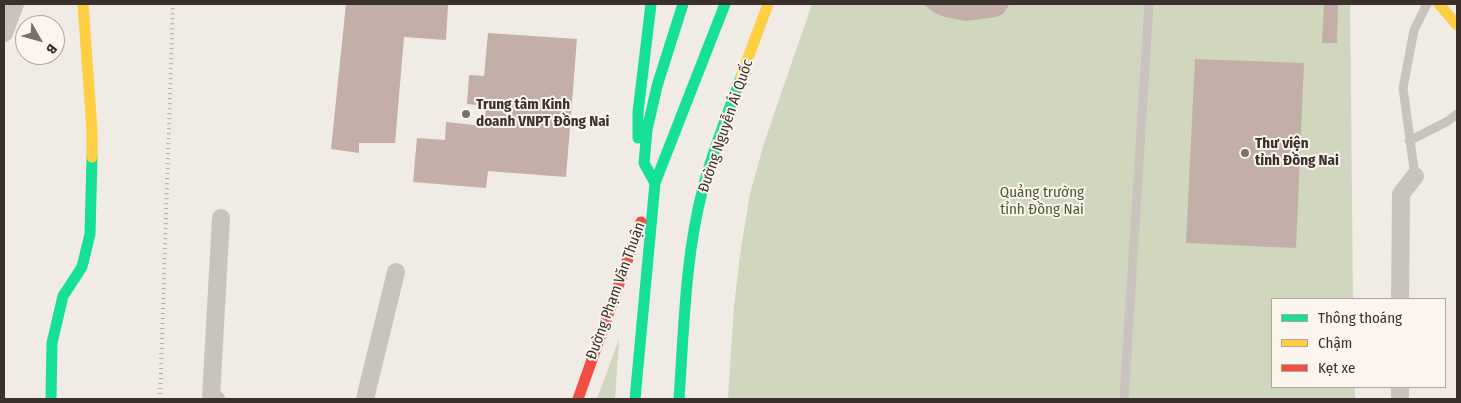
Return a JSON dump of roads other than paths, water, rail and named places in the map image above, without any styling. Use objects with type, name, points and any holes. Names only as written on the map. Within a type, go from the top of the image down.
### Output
[{"type":"main road","points":[[51,399],[52,343],[63,296],[82,267],[90,234],[92,130],[82,4]]},
{"type":"main road","points":[[655,183],[644,163],[637,126],[650,4],[659,4]]},
{"type":"main road","points":[[635,399],[655,183],[725,4]]},
{"type":"main road","name":"Đường Nguyễn Ái Quốc","points":[[679,399],[687,287],[694,233],[703,188],[716,145],[768,4]]},
{"type":"main road","points":[[1439,4],[1457,25]]},
{"type":"main road","points":[[644,163],[647,130],[652,106],[680,5]]},
{"type":"main road","name":"Đường Phạm Văn Thuận","points":[[578,399],[655,183]]},
{"type":"street","points":[[4,32],[15,4]]},
{"type":"street","points":[[1400,298],[1401,194],[1415,176]]},
{"type":"street","points":[[216,399],[211,397],[221,218]]},
{"type":"street","points":[[365,399],[396,272]]},
{"type":"lane","points":[[1124,399],[1149,4]]},
{"type":"lane","points":[[1415,176],[1403,88],[1414,30],[1427,4]]},
{"type":"lane","points":[[1409,141],[1448,122],[1457,114]]},
{"type":"railway","points":[[160,399],[173,4]]},
{"type":"place","name":"Trung tâm Kinh doanh VNPT Đồng Nai","points":[[466,114]]},
{"type":"place","name":"Thư viện tỉnh Đồng Nai","points":[[1245,153]]},
{"type":"park label","name":"Quảng trường tỉnh Đồng Nai","points":[[1042,202]]}]
